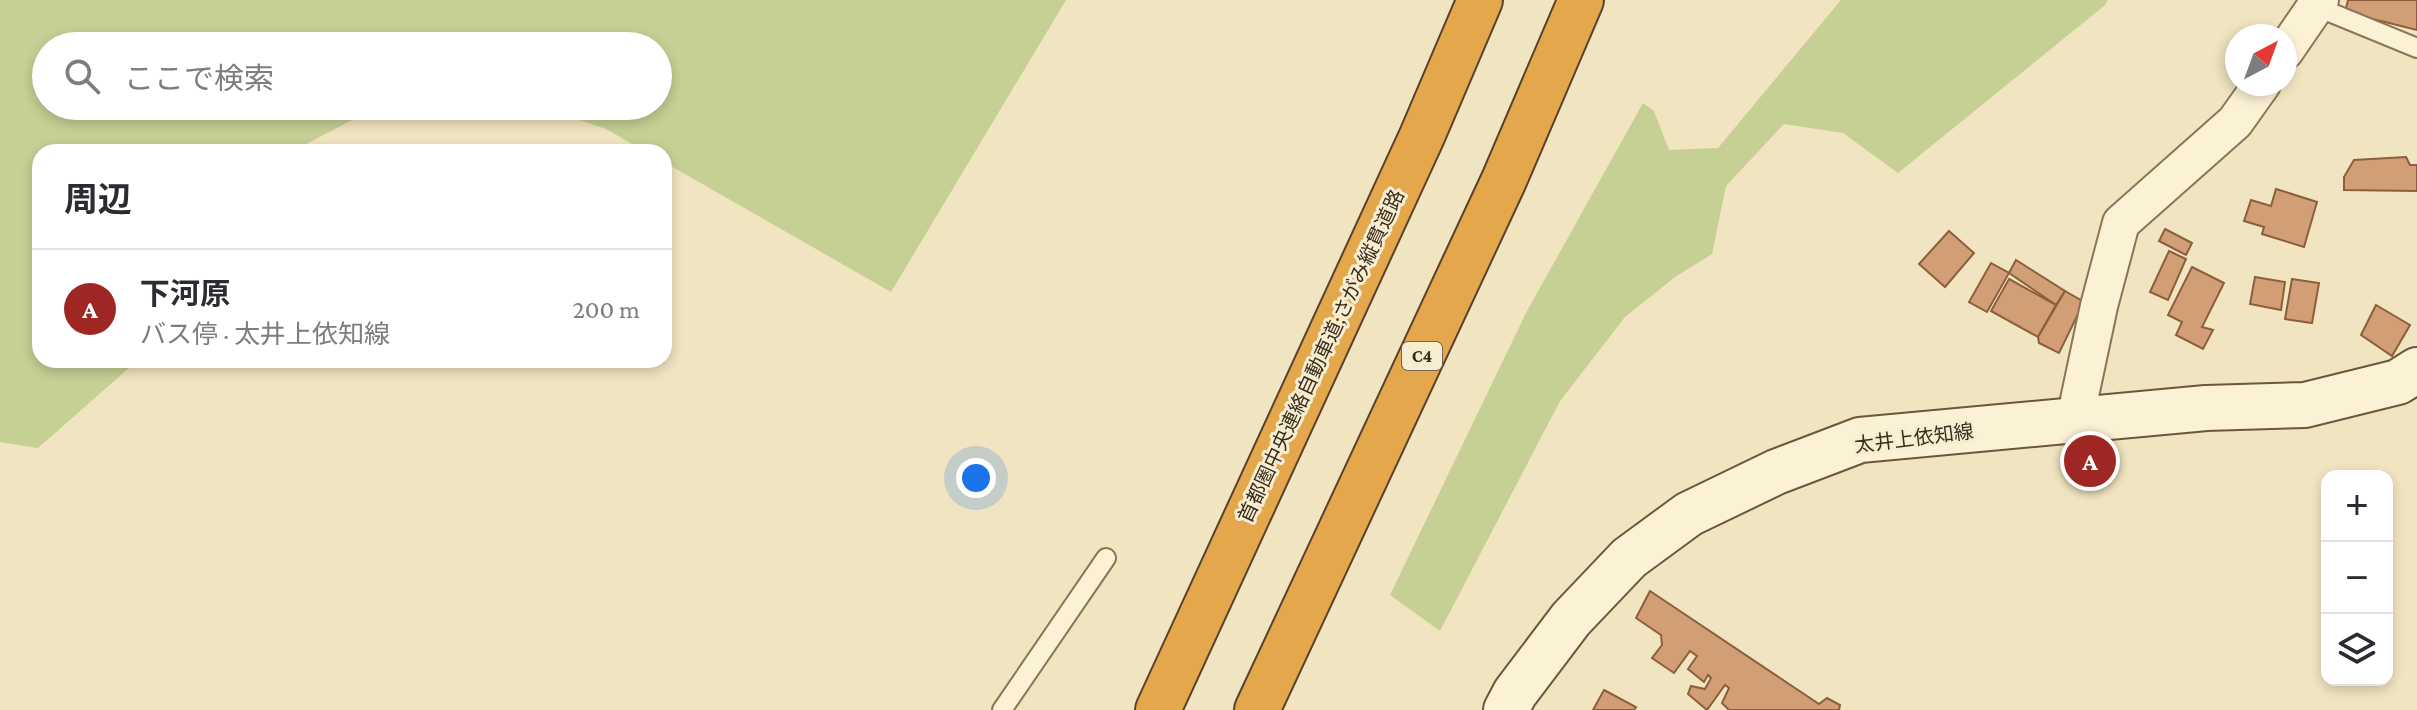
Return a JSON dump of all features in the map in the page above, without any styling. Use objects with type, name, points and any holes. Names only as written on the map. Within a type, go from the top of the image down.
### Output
[{"type":"highway","name":"首都圏中央連絡自動車道;さがみ縦貫道路","points":[[1158,710],[1422,136],[1480,0]]},
{"type":"highway","name":"C4","points":[[1257,710],[1504,180],[1581,0]]},
{"type":"main road","name":"太井上依知線","points":[[1506,710],[1515,693],[1571,619],[1629,558],[1689,514],[1776,472],[1860,440],[2206,408],[2305,405],[2398,382],[2417,370]]},
{"type":"street","points":[[2297,34],[2318,3]]},
{"type":"street","points":[[2075,419],[2099,306],[2121,223],[2235,122],[2253,96]]},
{"type":"lane","points":[[2318,3],[2417,48]]},
{"type":"lane","points":[[1002,710],[1106,558]]},
{"type":"green space","points":[[0,0],[1066,0],[891,292],[672,167],[672,144],[632,144],[606,129],[580,120],[672,120],[672,32],[32,32],[32,120],[352,120],[306,144],[32,144],[32,368],[129,368],[38,448],[0,442]]},
{"type":"green space","points":[[1841,0],[2108,0],[1898,173],[1843,133],[1784,124],[1726,186],[1712,254],[1675,277],[1625,317],[1560,401],[1440,631],[1390,595],[1526,313],[1643,103],[1654,111],[1669,150],[1718,148]]},
{"type":"building","points":[[2348,0],[2417,0],[2417,30],[2345,12]]},
{"type":"building","points":[[2406,157],[2410,165],[2417,165],[2417,191],[2344,190],[2344,177],[2354,160]]},
{"type":"building","points":[[2276,189],[2317,202],[2304,247],[2262,234],[2264,227],[2244,221],[2251,200],[2271,206]]},
{"type":"building","points":[[2165,229],[2192,243],[2186,255],[2159,241]]},
{"type":"building","points":[[1949,231],[1974,253],[1945,287],[1919,264]]},
{"type":"building","points":[[2169,251],[2186,259],[2168,300],[2150,292]]},
{"type":"building","points":[[2016,260],[2065,291],[2056,305],[2009,273]]},
{"type":"building","points":[[1991,263],[2009,273],[1987,312],[1969,302]]},
{"type":"building","points":[[2192,267],[2224,283],[2202,327],[2213,330],[2203,349],[2176,335],[2182,322],[2168,315]]},
{"type":"building","points":[[2255,277],[2285,282],[2281,310],[2250,304]]},
{"type":"building","points":[[2009,279],[2056,305],[2038,337],[1991,311]]},
{"type":"building","points":[[2292,279],[2319,283],[2312,323],[2285,319]]},
{"type":"building","points":[[2065,291],[2084,302],[2059,353],[2039,343],[2038,337]]},
{"type":"building","points":[[2376,305],[2410,325],[2392,356],[2361,335]]},
{"type":"building","points":[[1650,591],[1819,704],[1827,698],[1840,705],[1839,710],[1729,710],[1722,703],[1729,688],[1725,685],[1707,710],[1688,694],[1691,686],[1705,689],[1711,678],[1708,675],[1704,682],[1688,669],[1697,656],[1690,651],[1674,673],[1652,658],[1662,645],[1661,635],[1636,618]]},
{"type":"building","points":[[1604,690],[1636,707],[1634,710],[1593,710]]},
{"type":"place","name":"下河原","points":[[2090,461]]}]
